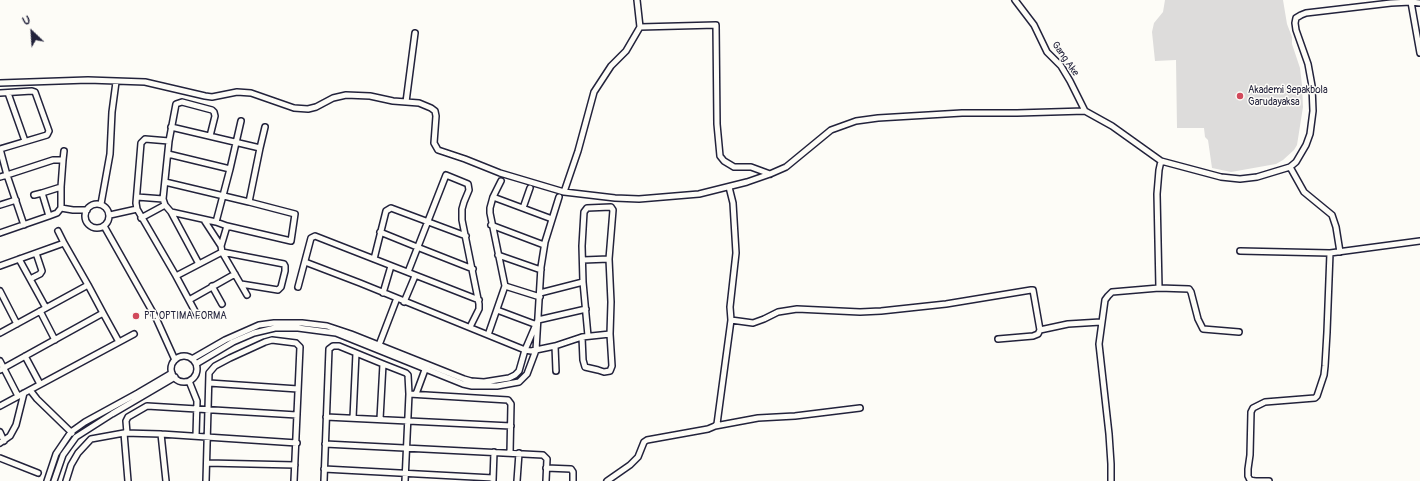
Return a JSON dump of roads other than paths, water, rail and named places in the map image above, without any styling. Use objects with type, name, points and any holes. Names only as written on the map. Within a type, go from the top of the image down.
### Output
[{"type":"street","points":[[564,192],[578,151],[594,92],[611,66],[626,51],[640,27],[637,0]]},
{"type":"street","name":"Gang Ake","points":[[1015,0],[1034,25],[1047,52],[1061,66],[1084,111]]},
{"type":"street","points":[[0,83],[88,80],[145,82],[212,97],[237,92],[251,93],[294,108],[308,109],[316,107],[332,98],[346,95],[366,96],[419,104],[435,111],[434,143],[438,150],[500,173],[564,192],[614,198],[639,199],[699,194],[730,187],[770,174],[786,167],[831,130],[856,121],[878,118],[962,113],[1084,111],[1112,126],[1161,161],[1221,177],[1240,179],[1257,177],[1290,167],[1296,162],[1306,145],[1310,134],[1313,111],[1312,86],[1308,64],[1296,30],[1296,18],[1301,14],[1306,13],[1411,1],[1420,3]]},
{"type":"street","points":[[1411,1],[1420,53]]},
{"type":"street","points":[[640,27],[716,25],[717,124],[720,156],[724,161],[734,167],[750,167],[770,174]]},
{"type":"street","points":[[406,102],[415,33]]},
{"type":"street","points":[[101,204],[110,154],[112,112],[116,82]]},
{"type":"street","points":[[0,93],[36,92],[49,134],[0,149],[24,225]]},
{"type":"street","points":[[8,93],[25,141]]},
{"type":"street","points":[[198,264],[163,199],[169,141],[174,107],[176,104],[182,102],[212,110],[215,116],[210,136]]},
{"type":"street","points":[[216,222],[241,121]]},
{"type":"street","points":[[171,127],[260,148]]},
{"type":"street","points":[[249,202],[265,127]]},
{"type":"street","points":[[169,141],[145,139],[142,143],[136,203],[137,210],[197,315]]},
{"type":"street","points":[[0,233],[57,213],[61,208],[64,151]]},
{"type":"street","points":[[168,154],[230,169]]},
{"type":"street","points":[[0,177],[53,160],[63,160]]},
{"type":"street","points":[[1160,288],[1157,194],[1161,161]]},
{"type":"street","points":[[1290,167],[1304,192],[1332,215],[1336,227],[1340,252]]},
{"type":"street","points":[[408,272],[446,175],[464,182],[469,187],[469,190],[462,209],[462,220],[479,300],[479,309],[470,327]]},
{"type":"street","points":[[488,335],[505,286],[491,225],[490,208],[493,197],[501,181]]},
{"type":"street","points":[[165,182],[295,214],[290,241],[171,212]]},
{"type":"street","points":[[34,194],[42,193],[61,186]]},
{"type":"street","points":[[715,426],[718,421],[731,320],[730,307],[736,252],[733,203],[730,187]]},
{"type":"street","points":[[523,208],[530,188]]},
{"type":"street","points":[[42,193],[49,216]]},
{"type":"street","points":[[137,197],[163,199]]},
{"type":"street","points":[[493,197],[552,219]]},
{"type":"street","points":[[192,359],[225,340],[259,325],[274,323],[302,323],[327,326],[351,334],[379,345],[463,384],[472,386],[497,386],[515,383],[525,377],[536,350],[544,245],[559,197]]},
{"type":"street","points":[[0,204],[16,200]]},
{"type":"street","points":[[93,204],[101,204],[107,209],[110,215],[108,222],[104,226],[94,227],[88,223],[85,217],[87,210],[93,204]]},
{"type":"street","points":[[141,218],[165,205]]},
{"type":"street","points":[[606,206],[612,207],[609,259],[612,366],[608,372],[585,367],[583,364],[586,309],[583,282],[584,212],[587,208],[606,206]]},
{"type":"street","points":[[61,208],[87,210]]},
{"type":"street","points":[[374,259],[386,211],[391,208],[466,236]]},
{"type":"street","points":[[110,215],[137,210]]},
{"type":"street","points":[[204,220],[247,295]]},
{"type":"street","points":[[491,225],[544,245]]},
{"type":"street","points":[[104,226],[156,318],[175,360]]},
{"type":"street","points":[[176,276],[221,249],[227,226]]},
{"type":"street","points":[[58,231],[119,342]]},
{"type":"street","points":[[380,232],[473,269]]},
{"type":"street","points":[[298,287],[311,238],[313,236],[479,300]]},
{"type":"street","points":[[1240,251],[1330,253],[1420,241]]},
{"type":"street","points":[[0,266],[64,243]]},
{"type":"street","points":[[221,249],[284,264],[285,266],[286,271],[281,287],[278,290],[241,284]]},
{"type":"street","points":[[30,279],[40,274],[42,271],[36,253]]},
{"type":"street","points":[[1270,481],[1252,481],[1248,476],[1251,412],[1253,408],[1265,402],[1315,398],[1317,396],[1324,375],[1330,253]]},
{"type":"street","points":[[498,255],[541,270]]},
{"type":"street","points":[[19,259],[46,308]]},
{"type":"street","points":[[583,260],[609,259]]},
{"type":"street","points":[[305,262],[525,350],[536,350],[556,346],[585,336],[610,334]]},
{"type":"street","points":[[383,293],[391,266]]},
{"type":"street","points":[[189,300],[235,274]]},
{"type":"street","points":[[404,302],[415,276]]},
{"type":"street","points":[[505,286],[540,295],[583,282]]},
{"type":"street","points":[[0,333],[88,285]]},
{"type":"street","points":[[212,286],[222,304]]},
{"type":"street","points":[[1111,481],[1109,434],[1099,357],[1101,322],[1108,296],[1112,292],[1160,288],[1189,289],[1198,319],[1203,328],[1239,332]]},
{"type":"street","points":[[731,320],[753,322],[764,319],[778,312],[797,309],[860,312],[881,311],[946,304],[1033,290],[1040,330]]},
{"type":"street","points":[[0,291],[17,324]]},
{"type":"street","points":[[379,345],[396,298]]},
{"type":"street","points":[[497,310],[537,323],[586,309]]},
{"type":"street","points":[[40,311],[55,340]]},
{"type":"street","points":[[2,369],[103,313]]},
{"type":"street","points":[[998,339],[1033,336],[1038,334],[1040,330],[1068,324],[1101,322]]},
{"type":"street","points":[[196,364],[233,342],[254,333],[275,328],[298,328],[336,334],[426,367],[472,381],[484,382],[515,375],[519,371],[525,350],[537,323]]},
{"type":"street","points":[[0,406],[134,334]]},
{"type":"street","points":[[206,481],[209,373],[215,366],[249,349],[272,340],[296,343],[299,345],[300,363],[294,481]]},
{"type":"street","points":[[324,481],[329,349],[333,346],[339,346],[406,373],[408,378],[409,394],[405,481]]},
{"type":"street","points":[[556,346],[556,371]]},
{"type":"street","points":[[353,418],[356,353]]},
{"type":"street","points":[[25,356],[40,384]]},
{"type":"street","points":[[184,356],[192,359],[196,364],[197,372],[193,379],[189,381],[182,381],[173,375],[172,366],[175,360],[184,356]]},
{"type":"street","points":[[0,361],[2,369],[18,396]]},
{"type":"street","points":[[380,419],[383,364]]},
{"type":"street","points":[[416,394],[426,367]]},
{"type":"street","points":[[47,481],[56,454],[71,432],[85,422],[173,375]]},
{"type":"street","points":[[54,481],[63,455],[76,437],[173,375]]},
{"type":"street","points":[[189,381],[197,401],[196,436]]},
{"type":"street","points":[[209,383],[298,389]]},
{"type":"street","points":[[30,390],[37,399],[76,437]]},
{"type":"street","points":[[0,432],[2,442],[10,436],[16,425],[24,393]]},
{"type":"street","points":[[409,394],[508,400],[512,404],[510,453]]},
{"type":"street","points":[[128,481],[125,433],[126,421],[128,417],[143,407],[160,406],[197,410],[208,409],[297,415]]},
{"type":"street","points":[[607,481],[630,465],[638,457],[644,442],[647,440],[758,418],[795,416],[860,408]]},
{"type":"street","points":[[326,417],[511,426]]},
{"type":"street","points":[[66,481],[71,465],[78,453],[91,439],[125,433],[297,443]]},
{"type":"street","points":[[161,434],[166,481]]},
{"type":"street","points":[[325,444],[543,455],[547,460],[546,481]]},
{"type":"street","points":[[324,469],[405,473],[493,480],[494,452]]},
{"type":"street","points":[[518,481],[519,454]]},
{"type":"street","points":[[0,458],[38,473]]},
{"type":"street","points":[[207,463],[295,465]]},
{"type":"street","points":[[546,468],[571,469],[573,472],[573,481]]},
{"type":"place","name":"Akademi Sepakbola Garudayaksa","points":[[1240,96]]},
{"type":"place","name":"PT. OPTIMA FORMA","points":[[136,316]]}]
